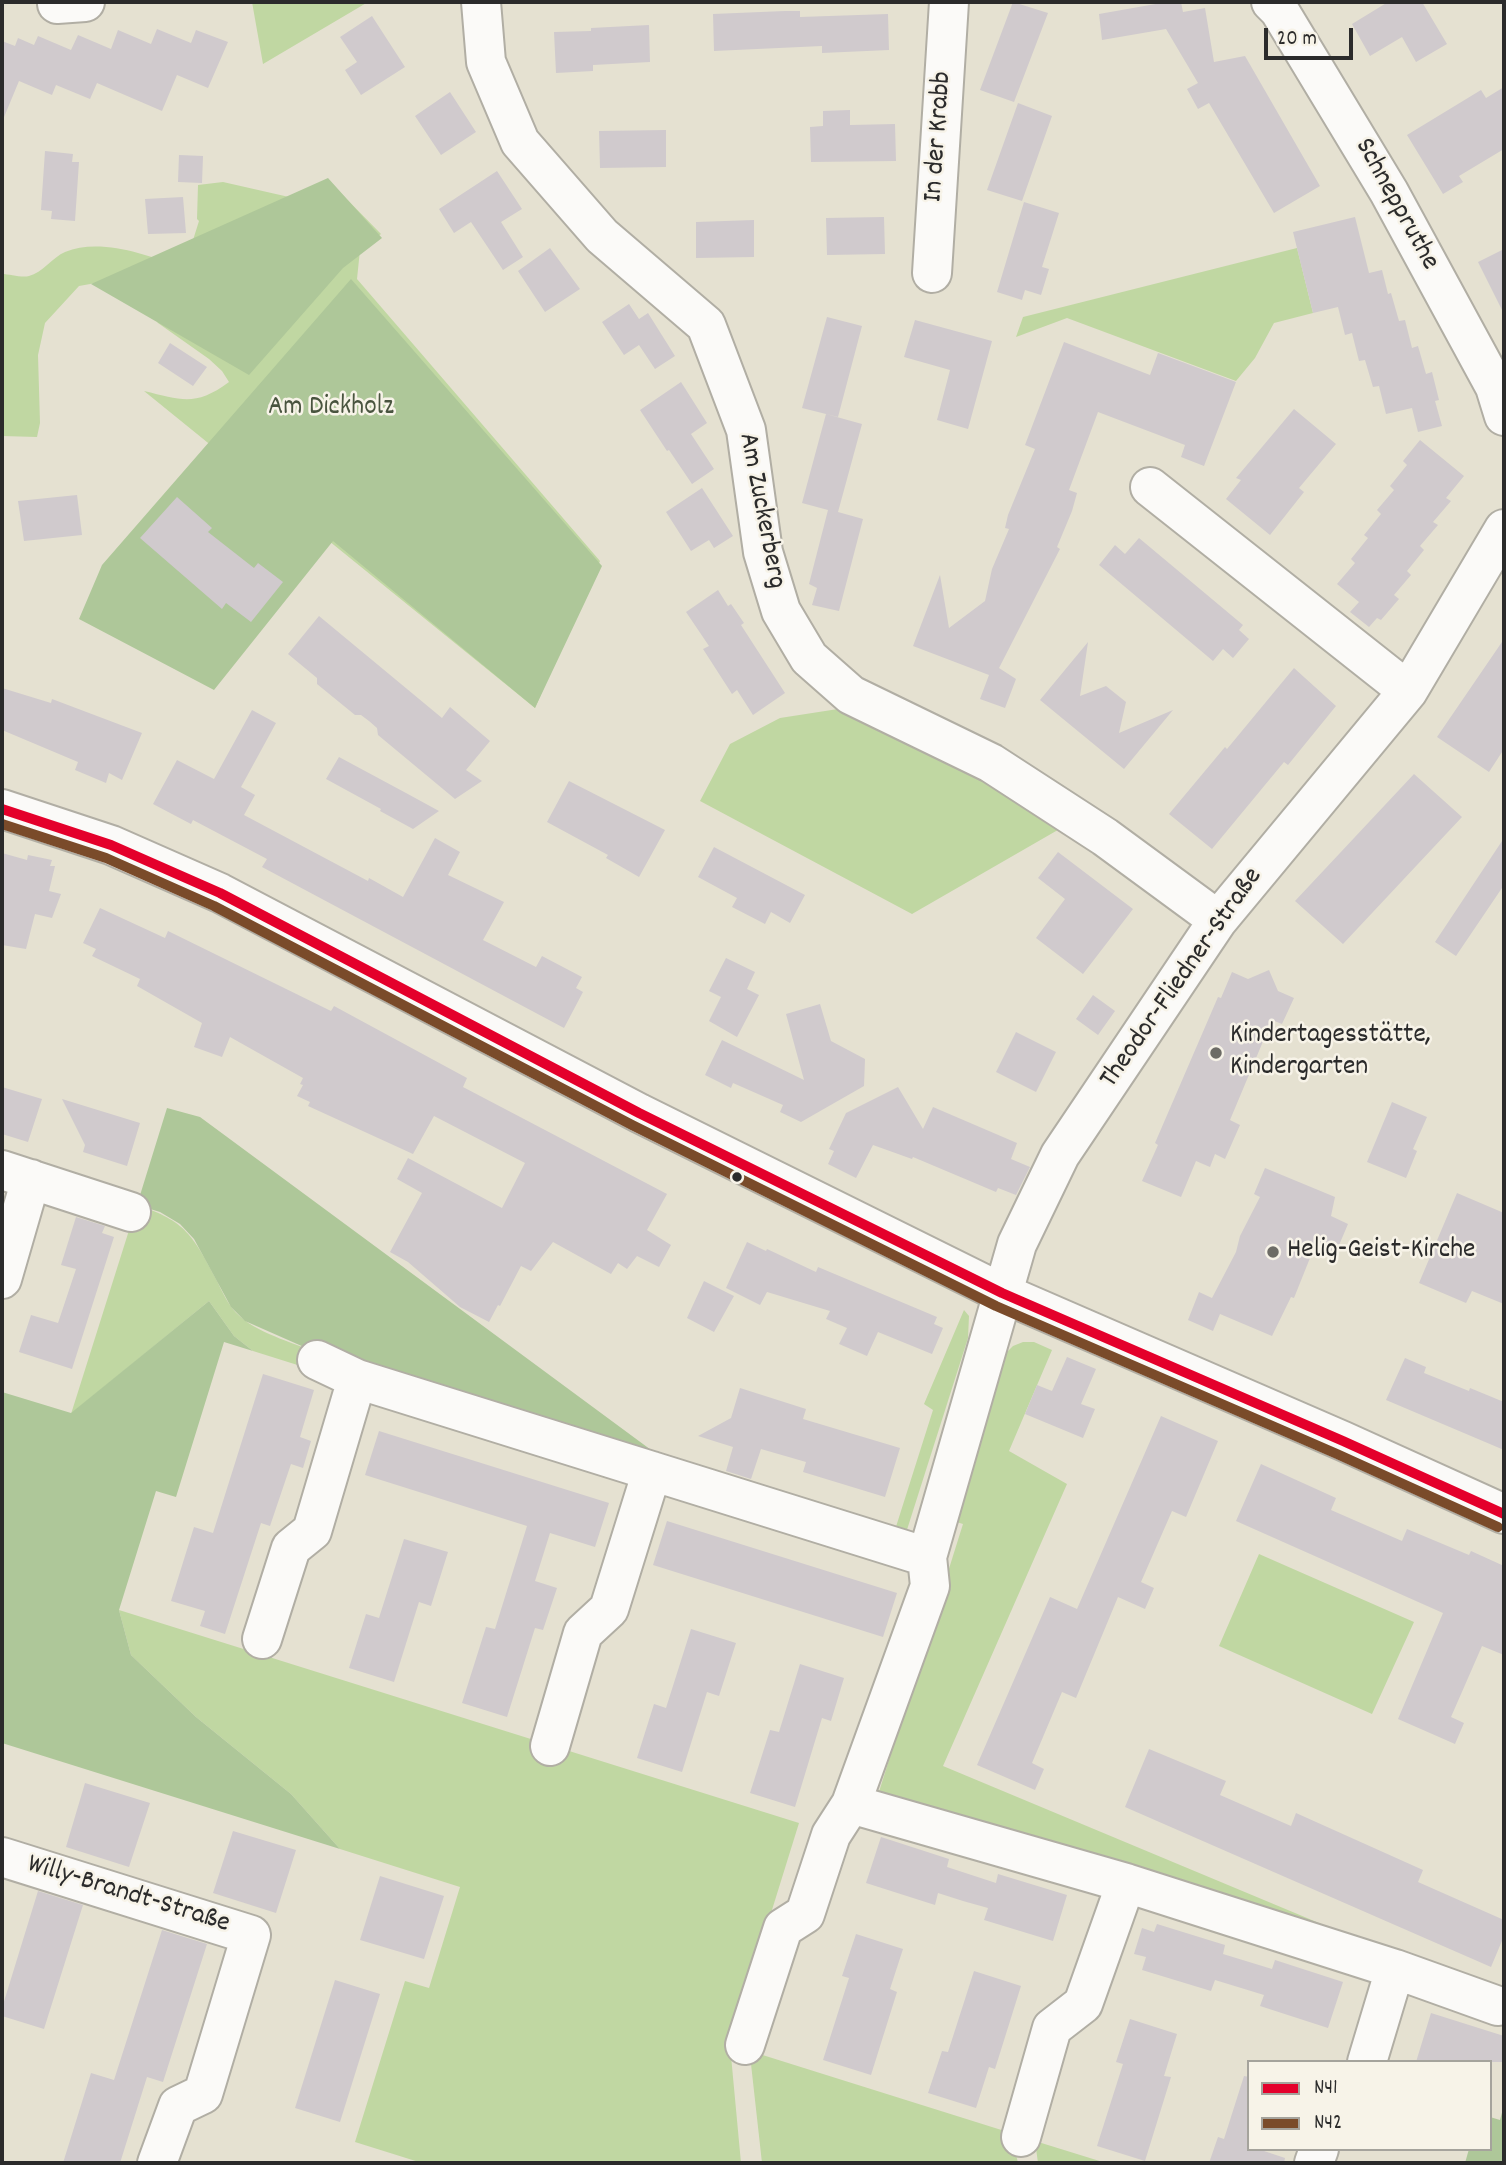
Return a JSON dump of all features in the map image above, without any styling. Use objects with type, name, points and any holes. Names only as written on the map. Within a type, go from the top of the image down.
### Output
[{"type":"street","name":"Am Zuckerberg","points":[[481,2],[486,62],[520,142],[602,236],[706,325],[746,430],[763,552],[777,599],[781,611],[809,657],[851,695],[992,763],[1105,837],[1218,920]]},
{"type":"street","name":"In der Krabb","points":[[932,273],[949,2]]},
{"type":"street","name":"Schneppruthe","points":[[1271,2],[1300,44],[1389,192],[1495,387],[1504,416]]},
{"type":"street","points":[[1150,487],[1408,691]]},
{"type":"street","name":"Theodor-Fliedner-Straße","points":[[744,2045],[783,1928],[805,1914],[831,1835],[851,1804],[930,1586],[927,1557],[1002,1293],[1017,1244],[1060,1155],[1218,920],[1408,691],[1504,529]]},
{"type":"street","points":[[2,809],[111,845],[220,893],[639,1113],[1002,1293],[1504,1514]]},
{"type":"street","points":[[2,1279],[17,1174],[131,1212]]},
{"type":"street","points":[[317,1360],[357,1379],[927,1557]]},
{"type":"street","points":[[262,1639],[292,1548],[312,1531],[357,1379]]},
{"type":"street","points":[[550,1746],[583,1633],[609,1609],[652,1471]]},
{"type":"street","points":[[851,1804],[1126,1882],[1395,1969],[1498,2006]]},
{"type":"street","name":"Willy-Brandt-Straße","points":[[2,1857],[251,1935],[203,2094],[178,2106],[157,2163]]},
{"type":"street","points":[[1021,2137],[1052,2028],[1083,2004],[1126,1882]]},
{"type":"street","points":[[1368,2060],[1395,1969]]},
{"type":"green space","points":[[252,2],[368,2],[263,64]]},
{"type":"green space","points":[[328,178],[382,238],[343,268],[249,375],[91,284]]},
{"type":"green space","name":"Am Dickholz","points":[[328,180],[381,234],[360,250],[357,279],[600,561],[535,708],[144,391],[188,399],[207,395],[229,382],[209,359],[158,323],[147,306],[107,281],[79,286],[45,323],[38,355],[40,423],[37,437],[2,436],[2,274],[29,276],[65,252],[92,247],[122,249],[177,266],[188,256],[199,221],[198,185],[223,182],[289,197]]},
{"type":"green space","points":[[1297,248],[1313,313],[1274,323],[1255,358],[1236,381],[1067,318],[1016,337],[1023,317]]},
{"type":"green space","name":"Am Dickholz","points":[[351,279],[602,566],[535,708],[333,541],[214,690],[79,619],[102,565]]},
{"type":"green space","points":[[838,709],[967,768],[1063,827],[912,914],[700,801],[730,744],[780,718]]},
{"type":"green space","points":[[167,1108],[200,1117],[666,1461],[313,1351],[245,1321],[231,1307],[194,1239],[180,1224],[160,1212],[137,1205]]},
{"type":"green space","points":[[137,1205],[167,1217],[186,1232],[201,1252],[230,1305],[248,1323],[313,1351],[307,1368],[253,1351],[234,1336],[209,1301],[71,1414]]},
{"type":"green space","points":[[209,1301],[234,1336],[253,1351],[224,1342],[176,1497],[156,1491],[119,1610],[131,1655],[196,1717],[291,1794],[340,1849],[2,1743],[2,1392],[71,1413]]},
{"type":"green space","points":[[964,1310],[969,1316],[968,1338],[905,1536],[894,1533],[933,1410],[924,1404]]},
{"type":"green space","points":[[1034,1342],[1052,1350],[1009,1451],[1067,1484],[943,1766],[1410,1961],[878,1795],[963,1524],[950,1520],[1005,1354],[1013,1346]]},
{"type":"green space","points":[[1259,1554],[1414,1622],[1372,1714],[1219,1646]]},
{"type":"green space","points":[[119,1610],[799,1823],[730,2045],[741,2163],[422,2163],[355,2142],[405,1981],[429,1988],[460,1887],[340,1849],[291,1794],[196,1717],[131,1655]]},
{"type":"green space","points":[[753,2052],[1011,2133],[1018,2163],[762,2163],[751,2064]]},
{"type":"green space","points":[[1504,2105],[1504,2163],[1465,2163],[1468,2151],[1492,2151],[1492,2118],[1500,2120]]},
{"type":"green space","points":[[1035,2141],[1106,2163],[1038,2163]]},
{"type":"building","points":[[1013,2],[1048,13],[1014,102],[980,90]]},
{"type":"building","points":[[1181,2],[1183,12],[1205,8],[1214,62],[1245,56],[1320,186],[1274,213],[1209,103],[1198,109],[1187,89],[1198,83],[1166,29],[1102,40],[1099,14]]},
{"type":"building","points":[[1388,2],[1422,2],[1447,44],[1416,62],[1402,37],[1370,56],[1352,24]]},
{"type":"building","points":[[800,11],[800,17],[888,14],[889,50],[822,53],[822,46],[714,51],[713,14]]},
{"type":"building","points":[[372,16],[405,67],[361,95],[345,70],[357,62],[340,37]]},
{"type":"building","points":[[649,25],[650,62],[593,65],[593,71],[556,73],[554,32]]},
{"type":"building","points":[[157,29],[191,43],[196,30],[228,42],[208,88],[177,75],[162,111],[97,83],[90,99],[56,85],[52,95],[19,81],[2,122],[2,41],[15,46],[18,38],[34,45],[38,36],[71,50],[78,35],[111,49],[118,30],[151,44]]},
{"type":"building","points":[[1504,87],[1504,149],[1459,176],[1463,182],[1443,194],[1407,135],[1481,90],[1486,98]]},
{"type":"building","points":[[450,92],[476,132],[441,155],[415,116]]},
{"type":"building","points":[[1018,103],[1052,116],[1022,201],[987,190]]},
{"type":"building","points":[[850,110],[850,125],[895,124],[896,161],[811,162],[810,127],[823,126],[823,111]]},
{"type":"building","points":[[666,130],[666,167],[600,168],[599,131]]},
{"type":"building","points":[[45,151],[73,154],[72,162],[79,162],[75,221],[51,219],[52,211],[41,210]]},
{"type":"building","points":[[179,155],[203,156],[202,183],[178,182]]},
{"type":"building","points":[[497,171],[522,209],[501,222],[523,257],[503,270],[471,222],[454,233],[439,209]]},
{"type":"building","points":[[183,197],[186,233],[148,234],[145,199]]},
{"type":"building","points":[[1024,202],[1059,213],[1042,267],[1049,269],[1041,295],[1025,290],[1022,300],[997,292]]},
{"type":"building","points":[[884,217],[885,254],[827,255],[826,218]]},
{"type":"building","points":[[1355,217],[1369,273],[1382,270],[1399,321],[1405,320],[1412,348],[1418,346],[1426,374],[1432,372],[1439,400],[1435,401],[1442,426],[1418,432],[1412,408],[1386,414],[1379,386],[1373,387],[1365,360],[1359,361],[1352,333],[1345,335],[1338,307],[1313,313],[1293,232]]},
{"type":"building","points":[[754,220],[754,257],[696,258],[696,222]]},
{"type":"building","points":[[550,248],[580,289],[545,312],[518,271]]},
{"type":"building","points":[[1504,249],[1504,314],[1478,262]]},
{"type":"building","points":[[629,304],[639,319],[648,313],[675,356],[655,369],[639,345],[624,355],[602,322]]},
{"type":"building","points":[[827,317],[862,326],[838,417],[802,408]]},
{"type":"building","points":[[915,320],[992,341],[968,429],[937,420],[950,370],[904,357]]},
{"type":"building","points":[[1064,342],[1150,375],[1158,353],[1236,382],[1204,466],[1181,457],[1185,445],[1098,412],[1069,490],[1077,493],[1057,547],[1060,549],[999,668],[1016,679],[1005,708],[980,699],[989,675],[913,646],[940,575],[949,628],[985,601],[992,569],[1009,529],[1005,528],[1008,515],[1035,449],[1025,445]]},
{"type":"building","points":[[170,343],[207,367],[193,386],[158,363]]},
{"type":"building","points":[[681,382],[707,423],[691,434],[714,469],[692,484],[640,410]]},
{"type":"building","points":[[1294,409],[1336,444],[1299,488],[1304,492],[1270,535],[1226,499],[1241,480],[1236,478]]},
{"type":"building","points":[[826,414],[862,424],[838,512],[863,519],[839,611],[812,605],[817,588],[809,584],[828,510],[802,503]]},
{"type":"building","points":[[1420,440],[1464,476],[1446,498],[1451,501],[1433,522],[1438,525],[1420,546],[1424,550],[1407,571],[1411,575],[1394,595],[1399,599],[1381,620],[1377,618],[1369,627],[1350,612],[1359,602],[1337,584],[1355,563],[1351,559],[1368,538],[1364,535],[1381,514],[1377,510],[1394,490],[1390,486],[1407,465],[1403,461]]},
{"type":"building","points":[[702,488],[733,536],[714,548],[709,540],[691,551],[666,512]]},
{"type":"building","points":[[77,495],[82,535],[24,541],[18,501]]},
{"type":"building","points":[[177,497],[212,528],[208,532],[254,568],[258,563],[283,582],[251,622],[226,603],[222,609],[140,538]]},
{"type":"building","points":[[1139,538],[1243,625],[1239,630],[1249,639],[1233,658],[1223,649],[1213,661],[1099,565],[1115,545],[1125,554]]},
{"type":"building","points":[[718,590],[744,623],[741,625],[785,693],[753,715],[737,690],[732,694],[703,649],[709,646],[686,612]]},
{"type":"building","points":[[319,616],[442,718],[450,707],[490,741],[466,770],[482,781],[455,799],[378,735],[377,728],[369,721],[361,715],[355,715],[317,684],[317,678],[288,654]]},
{"type":"building","points":[[1504,639],[1504,749],[1489,772],[1437,737]]},
{"type":"building","points":[[1088,642],[1080,696],[1106,686],[1126,702],[1119,733],[1173,710],[1124,769],[1040,700]]},
{"type":"building","points":[[1294,668],[1336,706],[1288,765],[1284,762],[1212,849],[1169,814]]},
{"type":"building","points":[[2,688],[51,703],[52,699],[142,733],[122,780],[109,773],[106,783],[75,770],[78,762],[2,730]]},
{"type":"building","points":[[252,710],[276,723],[241,787],[255,795],[244,815],[403,897],[435,838],[460,852],[448,875],[504,902],[483,940],[536,967],[542,956],[582,977],[576,988],[583,992],[564,1028],[262,867],[267,859],[193,820],[191,824],[153,804],[177,760],[214,779]]},
{"type":"building","points":[[339,757],[439,811],[413,829],[326,779]]},
{"type":"building","points":[[1414,774],[1462,817],[1343,944],[1295,901]]},
{"type":"building","points":[[569,781],[665,830],[639,877],[606,858],[608,855],[547,822]]},
{"type":"building","points":[[1504,838],[1504,885],[1456,956],[1435,942]]},
{"type":"building","points":[[714,847],[805,895],[790,923],[771,912],[765,924],[732,907],[737,898],[698,877]]},
{"type":"building","points":[[1058,852],[1133,909],[1083,974],[1036,938],[1065,899],[1038,878]]},
{"type":"building","points":[[2,853],[27,860],[28,855],[52,860],[50,866],[55,866],[49,891],[61,894],[52,918],[35,914],[26,949],[2,945]]},
{"type":"building","points":[[100,908],[165,938],[168,931],[331,1011],[334,1006],[467,1078],[463,1087],[667,1194],[647,1230],[671,1245],[659,1267],[637,1256],[627,1269],[618,1263],[611,1274],[553,1242],[531,1271],[521,1266],[489,1322],[460,1307],[408,1262],[390,1252],[422,1193],[397,1179],[408,1158],[502,1208],[525,1163],[434,1116],[413,1154],[308,1106],[310,1102],[297,1096],[303,1085],[300,1084],[303,1078],[230,1037],[222,1057],[194,1047],[202,1023],[137,986],[140,979],[92,956],[96,949],[83,943]]},
{"type":"building","points":[[726,958],[755,972],[747,989],[759,995],[737,1037],[709,1021],[721,997],[709,991]]},
{"type":"building","points":[[1269,970],[1278,991],[1294,998],[1282,1024],[1272,1020],[1230,1120],[1240,1125],[1225,1159],[1215,1154],[1210,1167],[1196,1161],[1181,1197],[1142,1181],[1158,1145],[1155,1143],[1218,997],[1221,998],[1232,972],[1248,979]]},
{"type":"building","points":[[1093,995],[1115,1011],[1098,1035],[1076,1019]]},
{"type":"building","points":[[820,1004],[831,1041],[865,1059],[864,1086],[801,1122],[780,1112],[783,1105],[733,1083],[731,1088],[705,1075],[722,1040],[804,1080],[786,1014]]},
{"type":"building","points":[[1016,1032],[1056,1052],[1036,1092],[996,1072]]},
{"type":"building","points":[[2,1087],[42,1099],[28,1142],[2,1134]]},
{"type":"building","points":[[898,1087],[923,1129],[933,1107],[1017,1143],[1011,1159],[1030,1167],[1016,1195],[998,1188],[996,1192],[913,1157],[912,1159],[873,1145],[856,1178],[828,1164],[834,1151],[829,1149],[846,1113]]},
{"type":"building","points":[[62,1099],[140,1123],[127,1166],[83,1152],[85,1145]]},
{"type":"building","points":[[1392,1102],[1427,1117],[1413,1149],[1417,1151],[1406,1178],[1367,1162]]},
{"type":"building","name":"Helig-Geist-Kirche","points":[[1265,1168],[1335,1197],[1331,1216],[1348,1224],[1334,1257],[1314,1248],[1294,1298],[1291,1297],[1272,1336],[1220,1314],[1213,1331],[1188,1320],[1199,1292],[1212,1298],[1236,1252],[1240,1236],[1260,1197],[1254,1194]]},
{"type":"building","points":[[1457,1193],[1504,1213],[1504,1304],[1472,1291],[1466,1303],[1419,1283]]},
{"type":"building","points":[[76,1217],[105,1226],[102,1233],[114,1237],[72,1369],[19,1352],[31,1315],[58,1323],[76,1269],[61,1265]]},
{"type":"building","points":[[747,1242],[816,1272],[818,1267],[937,1317],[934,1324],[943,1328],[932,1354],[878,1332],[867,1356],[839,1344],[847,1328],[826,1319],[830,1311],[767,1292],[760,1305],[726,1288]]},
{"type":"building","points":[[704,1281],[734,1296],[714,1332],[687,1318]]},
{"type":"building","points":[[1067,1357],[1096,1369],[1081,1404],[1095,1409],[1083,1438],[1025,1414],[1037,1385],[1052,1391]]},
{"type":"building","points":[[1405,1358],[1426,1367],[1424,1373],[1504,1402],[1504,1450],[1386,1400]]},
{"type":"building","points":[[263,1374],[314,1390],[300,1437],[311,1441],[303,1468],[291,1464],[270,1526],[261,1523],[225,1634],[200,1626],[205,1611],[171,1601],[194,1527],[213,1533]]},
{"type":"building","points":[[740,1388],[806,1409],[803,1419],[900,1448],[885,1497],[803,1472],[806,1462],[761,1449],[751,1479],[726,1471],[733,1447],[698,1436],[731,1418]]},
{"type":"building","points":[[1161,1416],[1218,1441],[1186,1517],[1172,1511],[1141,1582],[1154,1588],[1145,1609],[1118,1597],[1076,1698],[1062,1692],[1032,1763],[1044,1769],[1035,1790],[977,1765],[1050,1597],[1077,1609]]},
{"type":"building","points":[[379,1431],[609,1503],[595,1547],[550,1533],[535,1581],[557,1588],[543,1630],[535,1628],[507,1717],[462,1703],[486,1627],[495,1629],[527,1526],[365,1475]]},
{"type":"building","points":[[1261,1464],[1336,1498],[1331,1510],[1402,1541],[1407,1529],[1469,1555],[1471,1551],[1504,1566],[1504,1655],[1482,1646],[1451,1717],[1464,1723],[1455,1744],[1398,1719],[1443,1613],[1236,1521]]},
{"type":"building","points":[[667,1521],[897,1593],[883,1637],[653,1565]]},
{"type":"building","points":[[404,1539],[448,1552],[431,1606],[419,1602],[394,1682],[349,1668],[366,1614],[379,1618]]},
{"type":"building","points":[[691,1629],[736,1643],[719,1696],[707,1692],[682,1772],[637,1758],[654,1704],[666,1708]]},
{"type":"building","points":[[800,1664],[844,1678],[831,1721],[822,1718],[795,1807],[750,1793],[770,1730],[779,1732]]},
{"type":"building","points":[[1149,1749],[1226,1781],[1220,1795],[1291,1826],[1296,1813],[1423,1870],[1418,1882],[1504,1920],[1504,1936],[1491,1967],[1125,1807]]},
{"type":"building","points":[[85,1783],[150,1803],[129,1867],[66,1847]]},
{"type":"building","points":[[233,1831],[296,1850],[276,1913],[213,1893]]},
{"type":"building","points":[[881,1837],[949,1859],[947,1867],[996,1883],[998,1874],[1067,1895],[1053,1941],[984,1920],[988,1908],[938,1893],[935,1905],[866,1883]]},
{"type":"building","points":[[380,1876],[444,1896],[424,1959],[360,1940]]},
{"type":"building","points":[[38,1891],[83,1905],[44,2029],[2,2016],[2,2008]]},
{"type":"building","points":[[1157,1924],[1225,1945],[1223,1954],[1272,1969],[1275,1960],[1343,1982],[1328,2028],[1260,2006],[1264,1995],[1215,1980],[1211,1991],[1142,1970],[1146,1957],[1134,1954],[1142,1928],[1154,1932]]},
{"type":"building","points":[[162,1930],[207,1944],[163,2082],[147,2077],[120,2163],[63,2163],[91,2073],[114,2080]]},
{"type":"building","points":[[856,1934],[903,1949],[890,1989],[897,1992],[871,2075],[823,2060],[849,1978],[842,1976]]},
{"type":"building","points":[[974,1971],[1021,1986],[995,2069],[989,2067],[976,2108],[928,2093],[942,2051],[948,2052]]},
{"type":"building","points":[[335,1980],[380,1994],[340,2122],[295,2108]]},
{"type":"building","points":[[1431,2013],[1504,2036],[1504,2062],[1417,2060]]},
{"type":"building","points":[[1130,2019],[1177,2034],[1164,2076],[1171,2077],[1145,2161],[1097,2146],[1123,2064],[1116,2062]]},
{"type":"building","points":[[1244,2076],[1247,2077],[1247,2151],[1264,2151],[1285,2158],[1284,2163],[1209,2163],[1218,2137],[1224,2139]]},
{"type":"transit line","name":"N41","points":[[2,809],[111,845],[220,893],[639,1113],[1002,1293],[1504,1514]]},
{"type":"transit line","name":"N42","points":[[2,824],[106,858],[214,906],[632,1125],[996,1306],[1498,1527]]},
{"type":"place","name":"Kindertagesstätte, Kindergarten","points":[[1216,1053]]},
{"type":"place","name":"Helig-Geist-Kirche","points":[[1273,1252]]}]
